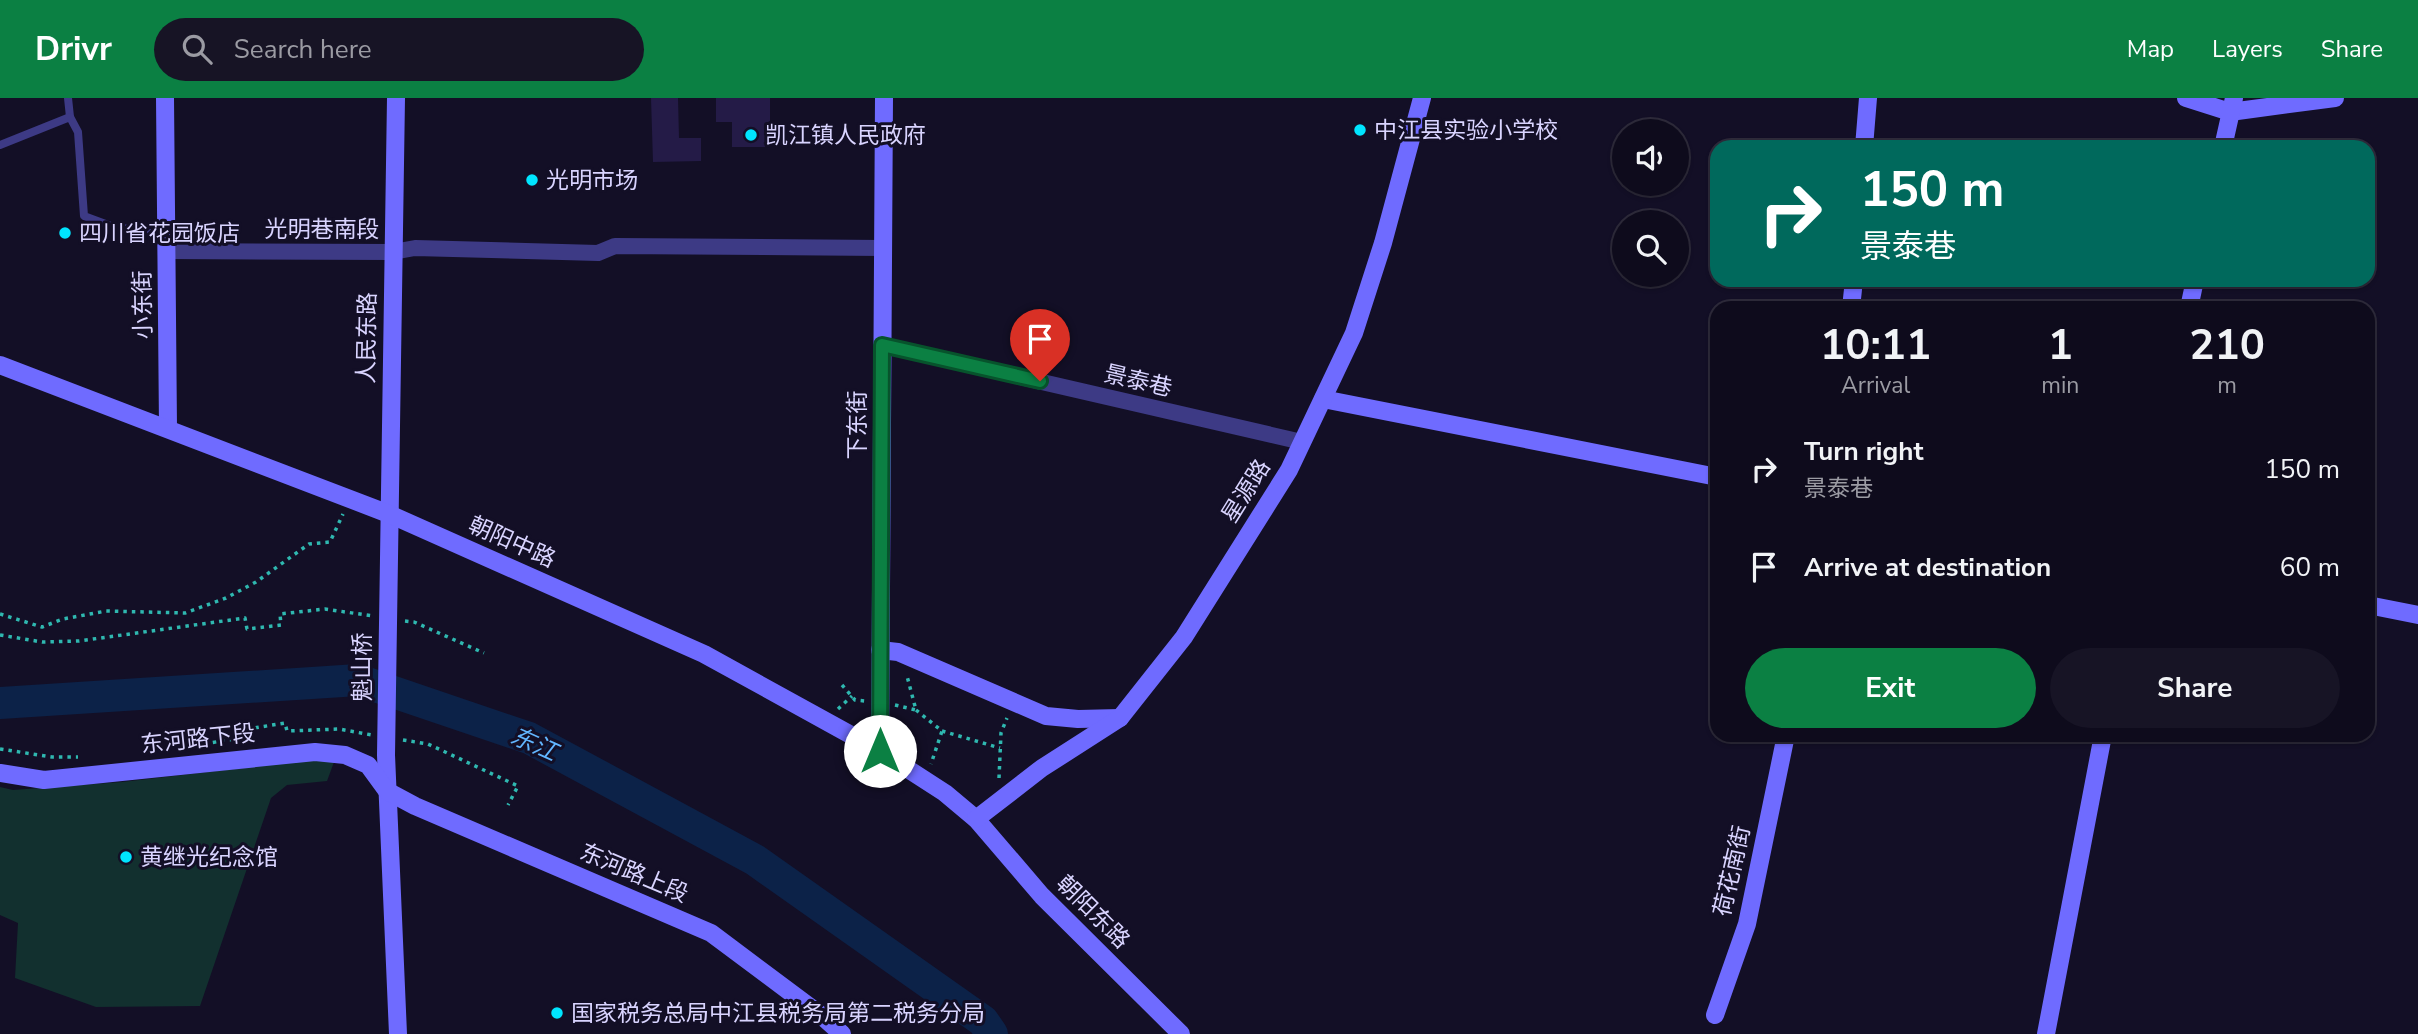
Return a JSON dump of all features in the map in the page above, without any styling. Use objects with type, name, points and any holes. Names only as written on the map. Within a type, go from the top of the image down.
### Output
[{"type":"street","name":"小东街","points":[[165,98],[168,428]]},
{"type":"street","name":"人民东路","points":[[387,579],[396,98]]},
{"type":"street","name":"下东街","points":[[880,751],[884,98]]},
{"type":"street","name":"星源路","points":[[976,819],[1042,768],[1120,718],[1184,637],[1289,470],[1354,332],[1383,243],[1422,98]]},
{"type":"street","points":[[1865,140],[1868,98]]},
{"type":"street","points":[[2186,98],[2232,105],[2335,98]]},
{"type":"street","points":[[2224,140],[2232,105]]},
{"type":"street","name":"光明巷南段","points":[[167,244],[393,252],[415,248],[598,253],[615,246],[883,248]]},
{"type":"street","name":"景泰巷","points":[[882,345],[1302,442]]},
{"type":"street","name":"朝阳中路","points":[[0,365],[389,514],[704,654],[880,751],[945,793],[976,819]]},
{"type":"street","points":[[1323,399],[1710,476]]},
{"type":"street","name":"魁山桥","points":[[387,579],[386,755],[398,1034]]},
{"type":"street","points":[[2375,607],[2418,615]]},
{"type":"street","points":[[880,650],[898,652],[1046,716],[1078,719],[1120,718]]},
{"type":"street","name":"荷花南街","points":[[1714,1015],[1746,924],[1785,742]]},
{"type":"street","points":[[2046,1034],[2102,742]]},
{"type":"street","name":"东河路下段","points":[[0,773],[44,780],[315,752],[345,755],[368,765],[387,791]]},
{"type":"street","name":"东河路上段","points":[[387,791],[415,806],[711,933],[842,1034]]},
{"type":"street","name":"朝阳东路","points":[[976,819],[1042,896],[1181,1034]]},
{"type":"lane","points":[[68,98],[70,117],[78,132],[84,216],[167,244]]},
{"type":"lane","points":[[0,145],[70,117]]},
{"type":"path","points":[[0,614],[42,627],[63,619],[106,611],[185,613],[226,598],[256,582],[309,544],[330,542],[350,499]]},
{"type":"path","points":[[0,635],[42,642],[79,641],[244,618],[247,629],[281,625],[280,614],[325,609],[376,617]]},
{"type":"path","points":[[401,621],[414,622],[484,653]]},
{"type":"path","points":[[907,676],[916,710]]},
{"type":"path","points":[[842,685],[855,700],[866,702]]},
{"type":"path","points":[[838,709],[852,696]]},
{"type":"path","points":[[893,705],[916,710],[942,731],[1000,748]]},
{"type":"path","points":[[999,778],[1001,733],[1008,716]]},
{"type":"path","points":[[929,769],[942,731]]},
{"type":"green space","name":"黄继光纪念馆","points":[[311,760],[334,762],[327,781],[287,785],[271,798],[200,1006],[96,1007],[15,978],[18,923],[0,915],[0,787],[13,790],[122,782]]},
{"type":"building","points":[[651,98],[678,98],[679,138],[701,138],[701,161],[653,162]]},
{"type":"building","name":"凯江镇人民政府","points":[[716,98],[770,98],[770,147],[732,147],[732,122],[716,122]]},
{"type":"waterway","name":"东江","points":[[0,703],[358,680],[529,738],[755,860],[983,1021],[992,1034]]},
{"type":"place","name":"中江县实验小学校","points":[[1360,130]]},
{"type":"place","name":"凯江镇人民政府","points":[[751,135]]},
{"type":"place","name":"光明市场","points":[[532,180]]},
{"type":"place","name":"四川省花园饭店","points":[[65,233]]},
{"type":"place","name":"黄继光纪念馆","points":[[126,857]]},
{"type":"place","name":"国家税务总局中江县税务局第二税务分局","points":[[557,1013]]},
{"type":"route","points":[[880,751],[882,345],[1040,381]]}]
